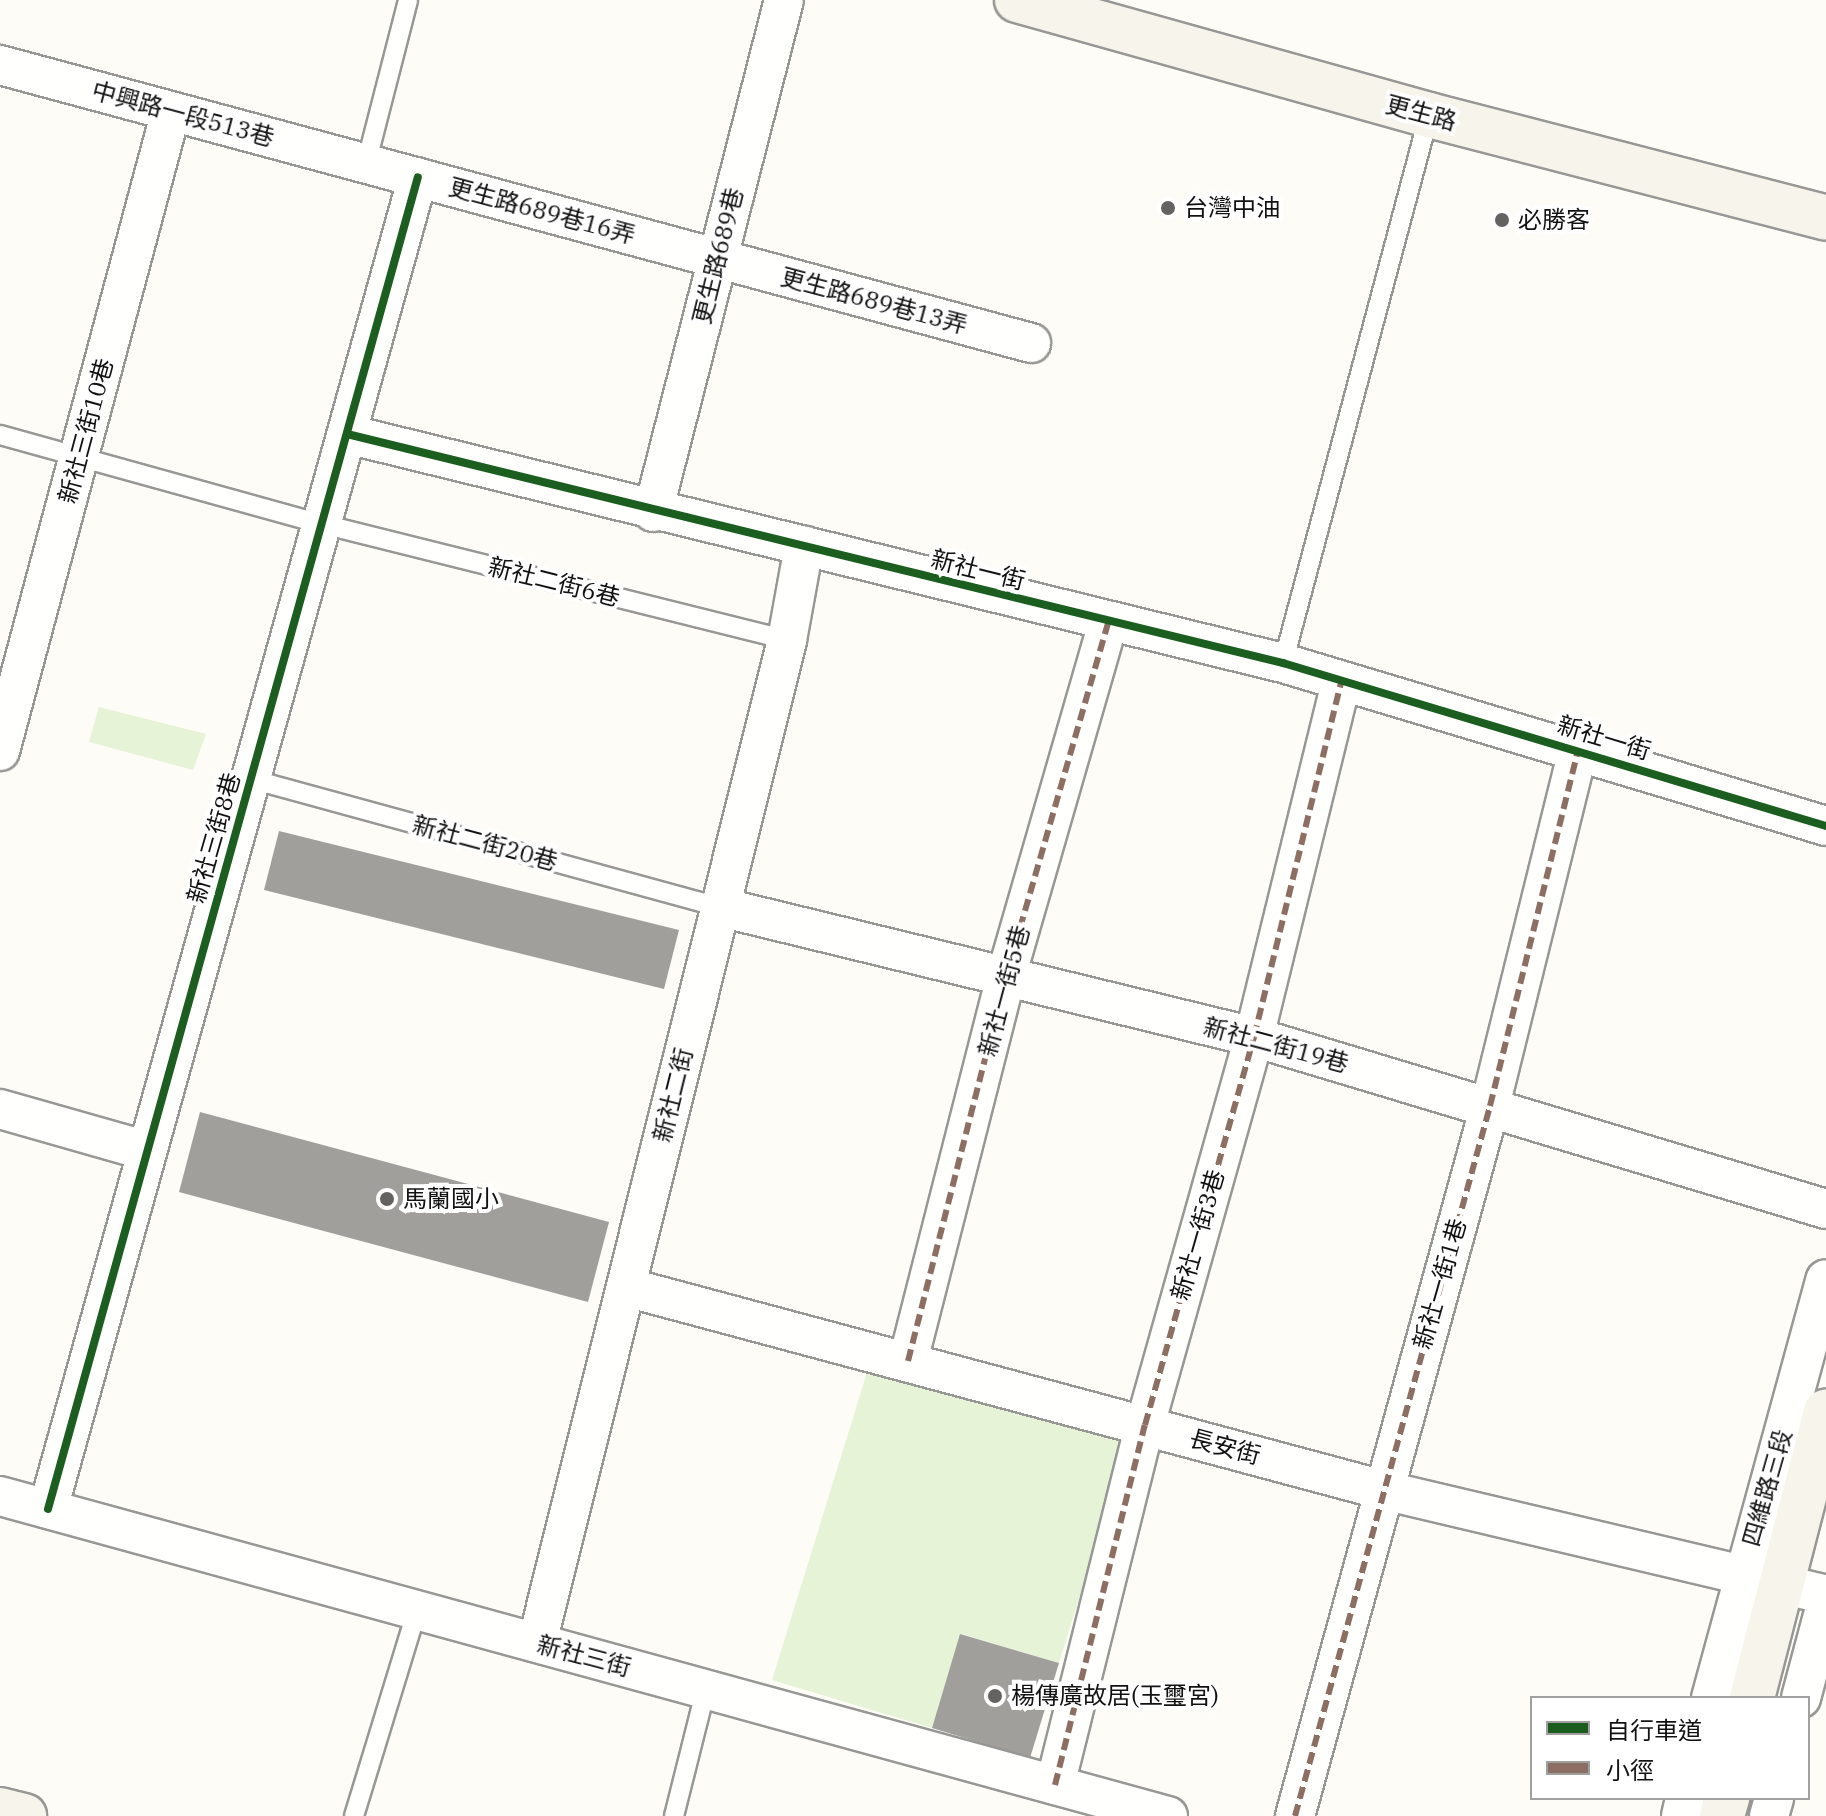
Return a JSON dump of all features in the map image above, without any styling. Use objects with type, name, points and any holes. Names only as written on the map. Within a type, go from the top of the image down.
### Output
[{"type":"street","name":"更生路689巷","points":[[653,512],[784,0]]},
{"type":"street","name":"更生路","points":[[1017,0],[1429,115],[1826,218]]},
{"type":"street","name":"中興路一段513巷","points":[[0,65],[366,164]]},
{"type":"street","name":"新社三街10巷","points":[[0,751],[171,111]]},
{"type":"street","name":"更生路689巷16弄","points":[[366,164],[717,259]]},
{"type":"street","name":"新社三街8巷","points":[[48,1509],[418,177]]},
{"type":"street","name":"更生路689巷13弄","points":[[717,259],[1031,343]]},
{"type":"street","name":"新社一街","points":[[347,434],[1108,624],[1283,663],[1341,684],[1578,750],[1826,826]]},
{"type":"street","name":"新社二街","points":[[537,1643],[787,640],[804,546]]},
{"type":"street","name":"新社一街5巷","points":[[908,1361],[1005,980],[1108,624]]},
{"type":"street","name":"新社一街3巷","points":[[1055,1785],[1145,1425],[1254,1037],[1341,684]]},
{"type":"street","name":"新社一街1巷","points":[[1295,1816],[1490,1106],[1578,750]]},
{"type":"street","name":"新社二街19巷","points":[[720,907],[1005,980],[1254,1037],[1826,1209]]},
{"type":"street","points":[[0,1109],[147,1151]]},
{"type":"street","name":"四維路三段","points":[[1752,1696],[1762,1582],[1826,1279]]},
{"type":"street","name":"長安街","points":[[626,1287],[1383,1490],[1826,1595]]},
{"type":"street","name":"四維路三段","points":[[1712,1696],[1762,1582],[1826,1411]]},
{"type":"street","name":"新社三街","points":[[0,1496],[1168,1816]]},
{"type":"street","points":[[1802,1696],[1826,1604]]},
{"type":"street","points":[[0,1810],[24,1816]]},
{"type":"lane","points":[[366,164],[408,0]]},
{"type":"lane","points":[[1283,663],[1429,115]]},
{"type":"lane","name":"新社二街6巷","points":[[0,435],[322,524],[787,640]]},
{"type":"lane","name":"新社二街20巷","points":[[251,779],[720,907]]},
{"type":"lane","points":[[354,1816],[417,1610]]},
{"type":"lane","points":[[674,1816],[706,1689]]},
{"type":"green space","points":[[99,707],[206,734],[193,770],[89,742]]},
{"type":"green space","points":[[869,1366],[1127,1444],[1059,1663],[961,1634],[932,1728],[772,1680]]},
{"type":"building","points":[[279,831],[679,930],[664,989],[264,890]]},
{"type":"building","points":[[200,1112],[609,1222],[588,1302],[179,1192]]},
{"type":"building","name":"楊傳廣故居(玉璽宮)","points":[[960,1634],[1059,1663],[1030,1758],[932,1728]]},
{"type":"marked path","points":[[908,1361],[1005,980],[1108,624]]},
{"type":"marked path","points":[[1055,1785],[1145,1425],[1254,1037],[1341,684]]},
{"type":"marked path","points":[[1295,1816],[1490,1106],[1578,750]]},
{"type":"cycle path","points":[[48,1509],[418,177]]},
{"type":"cycle path","points":[[347,434],[1283,663],[1826,826]]},
{"type":"place","name":"台灣中油","points":[[1168,208]]},
{"type":"place","name":"必勝客","points":[[1502,220]]},
{"type":"place","name":"馬蘭國小","points":[[387,1199]]},
{"type":"place","name":"楊傳廣故居(玉璽宮)","points":[[995,1696]]}]
